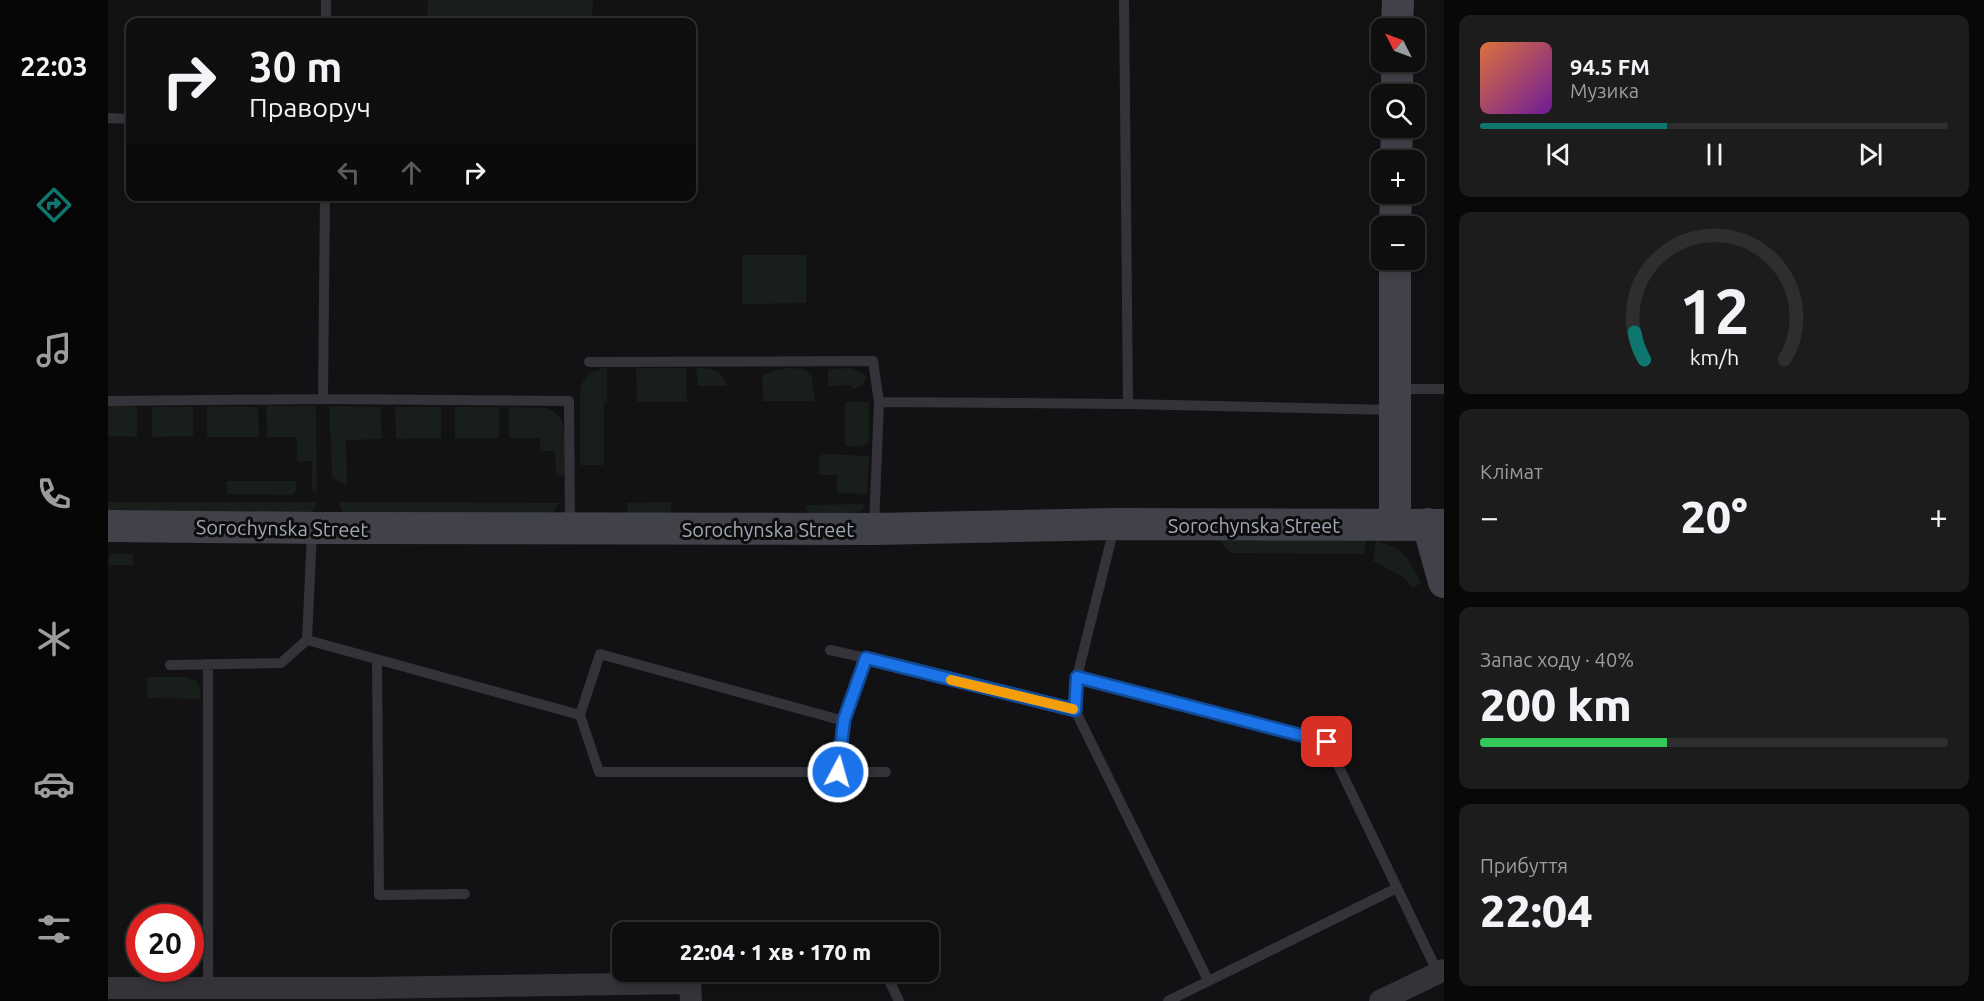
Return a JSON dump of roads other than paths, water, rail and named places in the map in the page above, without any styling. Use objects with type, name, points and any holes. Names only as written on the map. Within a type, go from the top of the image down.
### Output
[{"type":"street","points":[[1397,18],[1398,0]]},
{"type":"street","points":[[1395,270],[1395,524]]},
{"type":"street","name":"Sorochynska Street","points":[[108,526],[874,529],[1115,524],[1436,525]]},
{"type":"street","points":[[1436,525],[1444,582]]},
{"type":"street","points":[[1380,1001],[1441,972]]},
{"type":"street","points":[[108,988],[208,988],[366,994],[690,992]]},
{"type":"lane","points":[[326,0],[326,18]]},
{"type":"lane","points":[[1124,0],[1128,404]]},
{"type":"lane","points":[[108,118],[126,119]]},
{"type":"lane","points":[[323,399],[325,201]]},
{"type":"lane","points":[[589,362],[873,361],[879,402],[874,529]]},
{"type":"lane","points":[[879,402],[1128,404],[1394,400],[1444,389]]},
{"type":"lane","points":[[108,401],[323,399],[569,401],[570,529]]},
{"type":"lane","points":[[1115,524],[1077,677],[1075,710],[1208,980]]},
{"type":"lane","points":[[170,665],[281,663],[307,640],[313,528]]},
{"type":"lane","points":[[307,640],[580,715]]},
{"type":"lane","points":[[830,650],[1075,710]]},
{"type":"lane","points":[[844,720],[600,654],[580,715],[599,772],[886,772]]},
{"type":"lane","points":[[838,772],[844,720],[866,658]]},
{"type":"lane","points":[[378,659],[379,895],[465,894]]},
{"type":"lane","points":[[208,664],[208,988]]},
{"type":"lane","points":[[1077,677],[1327,742],[1397,888],[1441,972]]},
{"type":"lane","points":[[1168,1001],[1397,888]]},
{"type":"lane","points":[[890,982],[899,1001]]}]
